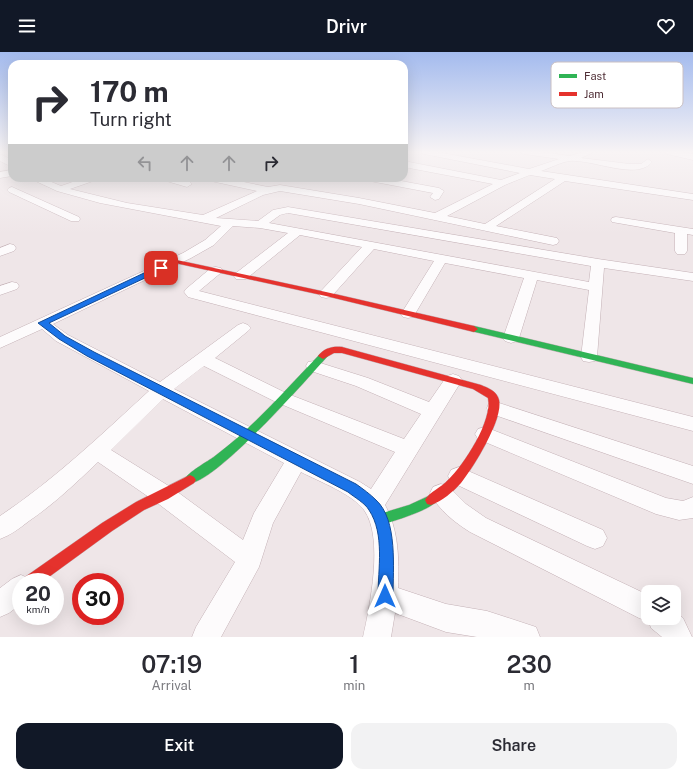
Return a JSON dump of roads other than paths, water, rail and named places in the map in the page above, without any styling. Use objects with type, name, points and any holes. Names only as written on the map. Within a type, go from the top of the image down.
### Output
[{"type":"street","points":[[481,179],[502,183]]},
{"type":"street","points":[[436,217],[511,179]]},
{"type":"street","points":[[487,227],[562,179]]},
{"type":"street","points":[[573,179],[693,197]]},
{"type":"street","points":[[43,182],[60,189],[121,206],[223,222],[260,225],[298,231],[595,287]]},
{"type":"street","points":[[60,189],[81,182]]},
{"type":"street","points":[[180,182],[187,184]]},
{"type":"street","points":[[242,182],[268,190],[288,189],[359,201],[553,241]]},
{"type":"street","points":[[359,201],[387,182]]},
{"type":"street","points":[[399,182],[439,191],[435,197]]},
{"type":"street","points":[[47,184],[7,191],[75,219]]},
{"type":"street","points":[[204,219],[268,190]]},
{"type":"street","points":[[260,225],[277,212],[288,210],[598,263],[693,277]]},
{"type":"street","points":[[616,220],[693,232]]},
{"type":"street","points":[[0,343],[204,246],[222,233],[227,226],[223,222]]},
{"type":"street","points":[[681,230],[681,251]]},
{"type":"street","points":[[242,276],[298,231]]},
{"type":"street","points":[[326,294],[371,245]]},
{"type":"street","points":[[408,314],[442,258]]},
{"type":"street","points":[[175,261],[326,294],[693,381]]},
{"type":"street","points":[[589,357],[598,263]]},
{"type":"street","points":[[216,271],[191,292],[193,294],[693,424]]},
{"type":"street","points":[[511,338],[532,275]]},
{"type":"street","points":[[43,323],[74,345],[160,391],[352,488],[377,512],[386,538],[385,596],[377,637]]},
{"type":"street","points":[[0,530],[35,505],[66,480],[160,391],[243,328]]},
{"type":"street","points":[[42,573],[107,526],[140,506],[164,495],[195,477],[217,462],[248,435],[327,352],[334,349],[477,387],[490,393],[495,400],[496,408],[485,434],[460,476],[441,493],[428,502],[377,512]]},
{"type":"street","points":[[202,358],[282,398],[408,449]]},
{"type":"street","points":[[314,366],[362,382],[433,411]]},
{"type":"street","points":[[377,512],[408,449],[452,380]]},
{"type":"street","points":[[496,408],[693,475]]},
{"type":"street","points":[[485,434],[664,507],[677,511],[690,510],[693,507]]},
{"type":"street","points":[[97,450],[164,495],[250,559]]},
{"type":"street","points":[[206,637],[250,559],[262,520],[297,460]]},
{"type":"street","points":[[460,476],[595,538]]},
{"type":"street","points":[[441,493],[452,508],[462,516],[641,606]]},
{"type":"street","points":[[0,604],[12,595]]},
{"type":"street","points":[[385,596],[446,618],[488,625],[526,637]]},
{"type":"street","points":[[669,625],[678,637]]}]
